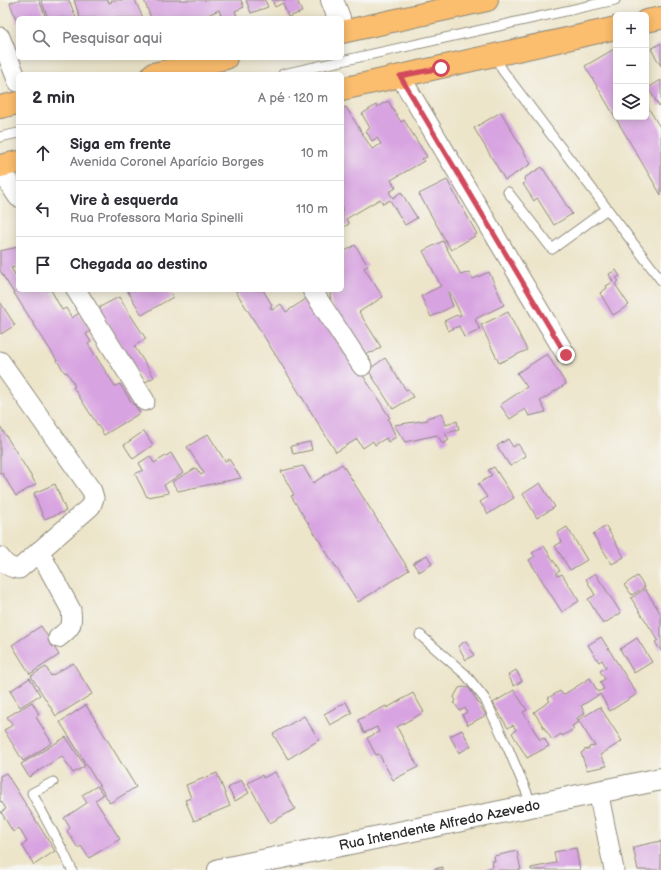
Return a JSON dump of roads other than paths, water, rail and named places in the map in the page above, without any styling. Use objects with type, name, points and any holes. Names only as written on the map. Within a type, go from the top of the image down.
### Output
[{"type":"main road","points":[[344,26],[486,0]]},
{"type":"main road","points":[[649,20],[661,18]]},
{"type":"main road","points":[[344,90],[613,29]]},
{"type":"main road","points":[[162,72],[217,60]]},
{"type":"main road","points":[[0,107],[16,103]]},
{"type":"main road","points":[[0,167],[16,163]]},
{"type":"street","points":[[332,0],[338,16]]},
{"type":"street","points":[[0,37],[16,77]]},
{"type":"street","points":[[400,76],[566,355]]},
{"type":"street","points":[[0,167],[16,194]]},
{"type":"street","points":[[77,292],[145,401]]},
{"type":"street","points":[[313,292],[362,366]]},
{"type":"street","points":[[0,361],[92,491],[94,498],[91,506],[19,569],[10,568],[0,557]]},
{"type":"street","points":[[39,551],[71,610],[73,621],[69,629],[58,638]]},
{"type":"street","name":"Rua Intendente Alfredo Azevedo","points":[[218,870],[661,779]]},
{"type":"street","points":[[598,791],[614,870]]},
{"type":"lane","points":[[292,72],[615,0]]},
{"type":"lane","points":[[494,55],[504,71],[607,210],[661,280]]},
{"type":"lane","points":[[0,137],[16,133]]},
{"type":"lane","points":[[508,192],[552,249],[607,210]]},
{"type":"lane","points":[[420,635],[466,675],[485,699],[532,805]]},
{"type":"lane","points":[[53,782],[32,793],[72,870]]}]
